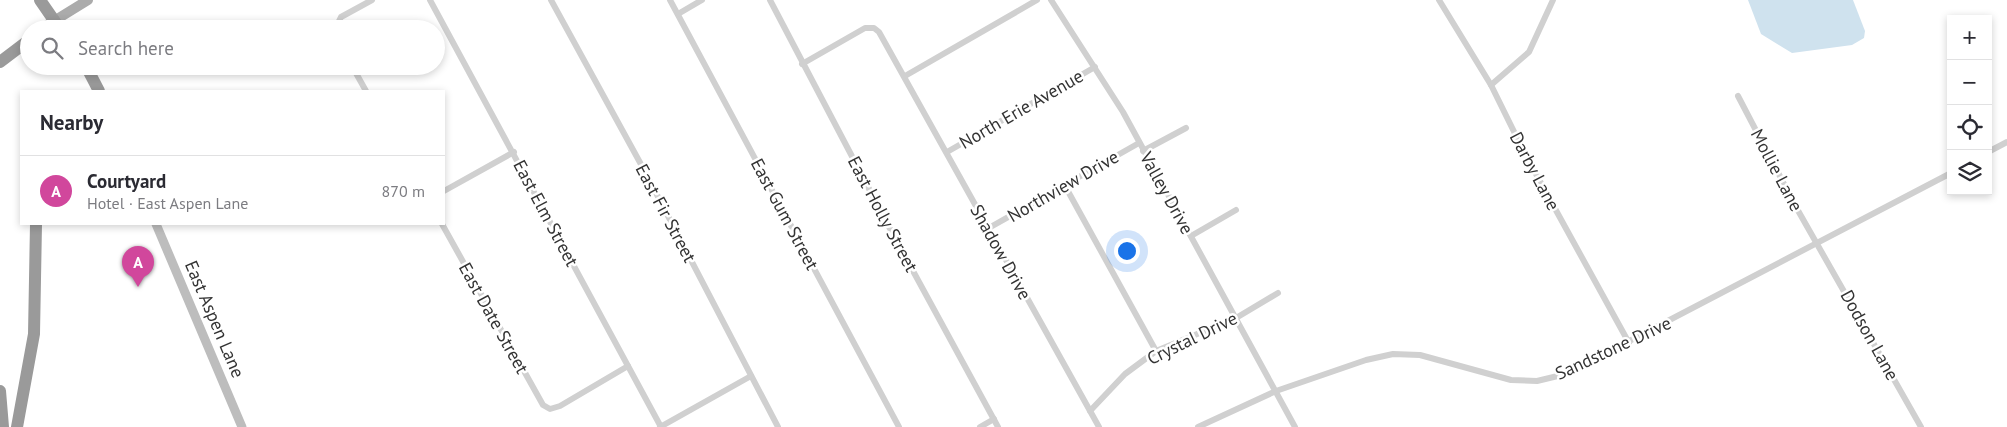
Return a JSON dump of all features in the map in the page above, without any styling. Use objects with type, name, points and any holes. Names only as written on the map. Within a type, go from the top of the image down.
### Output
[{"type":"highway","points":[[40,0],[49,20]]},
{"type":"highway","points":[[0,62],[20,47]]},
{"type":"highway","points":[[91,75],[98,90]]},
{"type":"highway","points":[[17,427],[34,334],[36,225]]},
{"type":"highway","points":[[0,392],[3,427]]},
{"type":"main road","points":[[60,20],[88,0]]},
{"type":"street","points":[[340,20],[372,0]]},
{"type":"street","name":"East Elm Street","points":[[430,0],[441,20]]},
{"type":"street","name":"East Fir Street","points":[[551,0],[643,168],[778,427]]},
{"type":"street","name":"East Gum Street","points":[[670,0],[900,427]]},
{"type":"street","points":[[678,14],[702,0]]},
{"type":"street","name":"East Holly Street","points":[[770,0],[802,64],[998,427]]},
{"type":"street","points":[[905,76],[1037,0]]},
{"type":"street","name":"Valley Drive","points":[[1051,0],[1095,67],[1139,143],[1295,427]]},
{"type":"street","name":"Darby Lane","points":[[1439,0],[1491,85],[1525,154],[1629,343]]},
{"type":"street","points":[[1491,85],[1529,52],[1553,0]]},
{"type":"street","name":"East Elm Street","points":[[445,27],[661,427]]},
{"type":"street","name":"Shadow Drive","points":[[802,64],[865,28],[874,28],[879,32],[947,152],[987,229],[1099,427]]},
{"type":"street","name":"North Erie Avenue","points":[[947,152],[1095,67]]},
{"type":"street","points":[[357,75],[365,90]]},
{"type":"street","name":"Mollie Lane","points":[[1738,96],[1818,244]]},
{"type":"street","name":"Northview Drive","points":[[1143,151],[1186,128]]},
{"type":"street","points":[[1992,150],[2007,142]]},
{"type":"street","name":"Northview Drive","points":[[987,229],[1139,143]]},
{"type":"street","points":[[445,190],[514,152]]},
{"type":"street","name":"Sandstone Drive","points":[[1198,427],[1276,392],[1366,360],[1393,354],[1420,355],[1511,380],[1537,381],[1566,374],[1818,244],[1947,174]]},
{"type":"street","points":[[1064,184],[1156,351]]},
{"type":"street","points":[[1191,236],[1236,210]]},
{"type":"street","name":"East Aspen Lane","points":[[156,225],[242,427]]},
{"type":"street","name":"East Date Street","points":[[443,225],[543,405],[550,409],[560,406],[628,366]]},
{"type":"street","name":"Dodson Lane","points":[[1818,244],[1921,427]]},
{"type":"street","name":"Crystal Drive","points":[[1090,411],[1125,374],[1156,351],[1236,318],[1278,293]]},
{"type":"street","points":[[661,427],[751,376]]},
{"type":"street","points":[[980,427],[994,419]]},
{"type":"water","points":[[1748,0],[1853,0],[1865,31],[1864,38],[1852,45],[1792,53],[1761,34]]},
{"type":"place","name":"Courtyard","points":[[138,287]]}]
